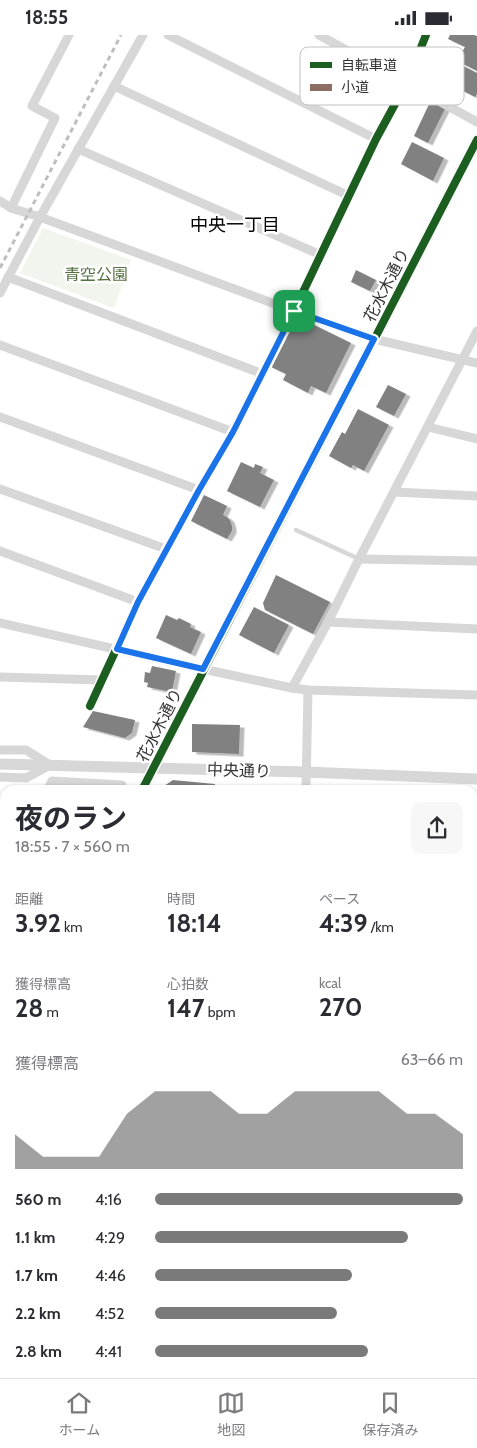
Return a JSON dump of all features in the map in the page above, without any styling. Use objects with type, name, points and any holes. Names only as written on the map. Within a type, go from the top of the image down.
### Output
[{"type":"street","points":[[11,208],[55,118],[32,107],[69,35]]},
{"type":"street","points":[[0,293],[40,217],[144,35]]},
{"type":"street","points":[[168,35],[300,101]]},
{"type":"street","points":[[318,35],[341,47]]},
{"type":"street","points":[[421,47],[426,35]]},
{"type":"street","points":[[114,86],[349,196]]},
{"type":"street","points":[[308,105],[376,139]]},
{"type":"street","points":[[90,706],[138,602],[233,432],[294,311],[376,139],[394,105]]},
{"type":"street","points":[[447,105],[477,122]]},
{"type":"street","name":"花水木通り","points":[[144,785],[477,140]]},
{"type":"street","points":[[78,149],[321,255]]},
{"type":"street","points":[[0,201],[11,208],[374,339],[477,363]]},
{"type":"street","points":[[8,277],[262,374]]},
{"type":"street","points":[[292,688],[328,622],[477,331]]},
{"type":"street","points":[[0,345],[233,432]]},
{"type":"street","points":[[0,417],[199,490]]},
{"type":"street","points":[[428,427],[477,439]]},
{"type":"street","points":[[0,489],[166,549]]},
{"type":"street","points":[[394,492],[477,496]]},
{"type":"street","points":[[0,551],[138,602]]},
{"type":"street","points":[[359,559],[477,561]]},
{"type":"street","points":[[328,622],[477,629]]},
{"type":"street","points":[[0,623],[292,688],[477,695]]},
{"type":"street","points":[[0,677],[102,680]]},
{"type":"street","points":[[306,785],[308,690]]},
{"type":"street","points":[[0,750],[26,751],[50,765]]},
{"type":"street","name":"中央通り","points":[[0,763],[477,779]]},
{"type":"street","points":[[0,777],[26,777],[50,765]]},
{"type":"street","points":[[50,785],[52,781],[122,785]]},
{"type":"lane","points":[[296,531],[359,559]]},
{"type":"green space","name":"青空公園","points":[[43,228],[131,260],[114,308],[20,273]]},
{"type":"building","points":[[450,35],[477,36],[477,71],[464,64],[465,47],[448,39]]},
{"type":"building","points":[[464,66],[477,73],[477,94],[475,97],[464,91]]},
{"type":"building","points":[[429,105],[446,107],[428,143],[414,136]]},
{"type":"building","points":[[412,142],[444,158],[433,181],[401,164]]},
{"type":"building","points":[[356,270],[376,280],[370,291],[351,282]]},
{"type":"building","points":[[294,315],[351,343],[326,393],[311,386],[308,393],[283,380],[286,374],[269,366]]},
{"type":"building","points":[[388,385],[406,394],[394,416],[376,407]]},
{"type":"building","points":[[358,409],[389,425],[364,471],[353,465],[351,468],[329,456],[342,432],[345,434]]},
{"type":"building","points":[[241,462],[254,468],[255,464],[263,467],[260,473],[274,480],[260,507],[227,491]]},
{"type":"building","points":[[204,495],[227,506],[223,515],[230,520],[232,531],[227,539],[191,521]]},
{"type":"building","points":[[276,575],[330,602],[313,634],[265,610],[263,603]]},
{"type":"building","points":[[254,607],[289,625],[274,653],[239,635]]},
{"type":"building","points":[[166,615],[177,620],[179,618],[191,624],[190,627],[201,632],[191,654],[156,638]]},
{"type":"building","points":[[152,666],[176,671],[172,692],[147,687],[148,683],[144,682],[145,672],[150,673]]},
{"type":"building","points":[[93,711],[135,720],[132,733],[125,738],[83,727]]},
{"type":"building","points":[[192,724],[240,725],[239,754],[192,752]]},
{"type":"building","points":[[173,780],[215,784],[215,785],[166,785]]},
{"type":"railway","points":[[0,268],[121,35]]},
{"type":"cycle path","points":[[421,47],[426,35]]},
{"type":"cycle path","points":[[90,706],[138,602],[233,432],[294,311],[376,139],[394,105]]},
{"type":"cycle path","points":[[145,785],[477,140]]},
{"type":"district","name":"中央一丁目","points":[[235,225]]},
{"type":"route","points":[[294,311],[374,339],[203,669],[117,649],[138,602],[233,432],[294,311]]}]
